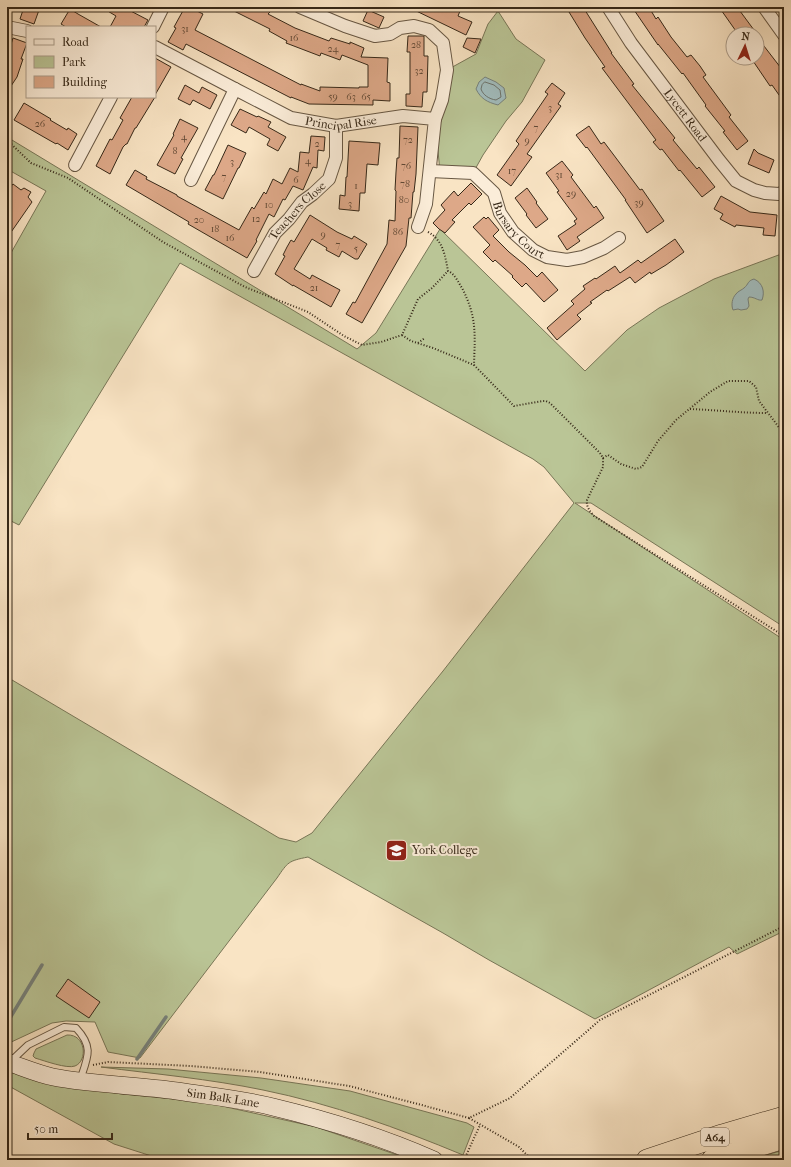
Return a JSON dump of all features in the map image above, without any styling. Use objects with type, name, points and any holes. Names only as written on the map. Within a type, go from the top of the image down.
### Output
[{"type":"highway","name":"A64","points":[[647,1160],[722,1135],[784,1117]]},
{"type":"highway","name":"A64","points":[[712,1160],[784,1138]]},
{"type":"street","points":[[300,7],[345,26],[375,36],[390,34],[400,28],[414,26],[429,30],[443,43],[447,70],[442,100],[434,119],[426,204],[418,227]]},
{"type":"street","name":"Lycett Road","points":[[608,7],[631,44],[736,180],[754,190],[765,193],[779,194],[784,192]]},
{"type":"street","points":[[764,7],[784,36]]},
{"type":"street","points":[[153,26],[160,8]]},
{"type":"street","points":[[7,27],[26,31]]},
{"type":"street","name":"Principal Rise","points":[[156,48],[291,118],[336,126],[404,116],[434,119]]},
{"type":"street","points":[[191,180],[235,89]]},
{"type":"street","points":[[75,165],[110,98]]},
{"type":"street","name":"Teachers Close","points":[[254,271],[275,233],[302,202],[329,179],[336,158],[336,126]]},
{"type":"street","name":"Bursary Court","points":[[430,171],[473,173],[494,194],[500,213],[513,232],[533,250],[547,257],[567,260],[583,257],[604,248],[619,238]]},
{"type":"street","name":"Sim Balk Lane","points":[[8,1062],[51,1077],[82,1074],[173,1091],[271,1106],[319,1119],[378,1138],[412,1150],[434,1160]]},
{"type":"lane","points":[[8,1062],[28,1045],[64,1027],[76,1028],[84,1036],[89,1048],[82,1074]]},
{"type":"path","points":[[7,140],[31,163],[68,178],[164,242],[245,287],[308,312],[344,336],[362,345],[381,342],[402,335],[418,299],[432,288],[448,271]]},
{"type":"path","points":[[418,227],[433,235],[438,240],[444,249],[448,271],[452,273],[466,296],[473,314],[475,330],[474,365]]},
{"type":"path","points":[[402,335],[411,341],[434,348],[474,365],[514,406],[543,401],[550,403],[600,453],[603,458],[602,467],[587,505],[594,516],[784,636]]},
{"type":"path","points":[[418,343],[425,338]]},
{"type":"path","points":[[603,458],[608,455],[621,464],[636,469],[642,467],[658,441],[676,420],[710,392],[728,381],[750,381],[756,387],[758,401],[784,434]]},
{"type":"path","points":[[689,410],[768,414]]},
{"type":"path","points":[[470,1118],[510,1098],[600,1020],[784,926]]},
{"type":"path","points":[[82,1074],[108,1062],[191,1066],[260,1072],[349,1086],[470,1118],[518,1147],[532,1160]]},
{"type":"path","points":[[464,1160],[480,1125]]},
{"type":"green space","points":[[498,11],[516,39],[545,60],[522,102],[506,121],[483,155],[473,173],[440,172],[435,119],[447,70],[476,54],[488,24]]},
{"type":"green space","points":[[7,137],[357,349],[376,333],[440,229],[585,371],[627,330],[659,308],[714,279],[784,253],[784,627],[591,503],[575,503],[784,640],[784,931],[737,954],[729,947],[595,1019],[308,857],[289,863],[140,1058],[108,1052],[95,1022],[66,1021],[52,1023],[7,1044],[7,677],[279,838],[296,842],[312,833],[443,671],[574,503],[544,467],[533,459],[180,263],[19,525],[7,519],[7,260],[46,191],[7,169]]},
{"type":"green space","points":[[67,1035],[78,1039],[83,1048],[82,1059],[75,1066],[71,1067],[56,1064],[35,1058],[33,1056],[36,1049]]},
{"type":"green space","points":[[101,1067],[168,1069],[261,1078],[350,1091],[467,1123],[474,1127],[463,1155],[414,1135],[314,1102],[263,1090],[223,1083]]},
{"type":"green space","points":[[7,1071],[41,1081],[122,1094],[204,1102],[316,1127],[412,1160],[164,1160],[114,1144],[7,1085]]},
{"type":"green space","points":[[784,1150],[784,1160],[749,1160]]},
{"type":"water","points":[[485,77],[504,88],[506,98],[498,105],[485,100],[476,89],[479,82]]},
{"type":"water","points":[[754,279],[761,285],[763,294],[762,300],[749,297],[749,306],[747,309],[733,310],[732,302],[734,297]]},
{"type":"building","points":[[24,7],[31,7],[39,10],[34,24],[20,19]]},
{"type":"building","points":[[101,7],[123,7],[148,20],[145,26],[111,26],[116,16]]},
{"type":"building","points":[[185,7],[197,7],[195,10],[203,14],[195,30],[301,85],[320,91],[320,87],[368,87],[368,65],[342,55],[340,60],[321,53],[320,56],[286,43],[287,41],[269,31],[270,29],[226,7],[260,7],[270,12],[268,14],[295,28],[329,41],[331,38],[350,44],[350,42],[364,48],[361,57],[388,58],[387,82],[390,83],[390,101],[373,100],[373,105],[309,104],[291,98],[186,44],[183,50],[168,42]]},
{"type":"building","points":[[408,7],[451,7],[460,11],[458,16],[472,22],[466,35]]},
{"type":"building","points":[[578,7],[583,7],[611,53],[634,84],[632,85],[675,138],[673,140],[697,169],[699,167],[715,187],[702,197],[662,149],[660,150],[653,142],[656,140],[602,68],[605,67],[569,12]]},
{"type":"building","points":[[632,7],[654,7],[650,9],[656,19],[658,17],[671,37],[687,57],[691,55],[700,66],[706,75],[703,77],[731,115],[729,117],[748,141],[737,150],[683,73],[682,74],[658,45]]},
{"type":"building","points":[[719,7],[737,7],[751,26],[732,26]]},
{"type":"building","points":[[70,9],[99,26],[64,26],[61,24]]},
{"type":"building","points":[[368,10],[384,17],[379,28],[363,21]]},
{"type":"building","points":[[408,36],[424,36],[424,56],[428,56],[427,92],[423,92],[422,107],[406,106],[406,94],[410,94],[410,52],[407,52]]},
{"type":"building","points":[[13,38],[26,43],[21,59],[23,59],[17,77],[7,92],[7,57]]},
{"type":"building","points":[[467,38],[481,39],[475,53],[463,47]]},
{"type":"building","points":[[765,47],[784,72],[784,102],[772,85],[770,86],[756,66],[765,66]]},
{"type":"building","points":[[156,59],[171,67],[156,93]]},
{"type":"building","points":[[552,83],[565,93],[558,104],[561,106],[527,154],[532,157],[511,186],[497,175],[519,144],[516,141],[548,94],[545,92]]},
{"type":"building","points":[[185,85],[199,93],[202,87],[217,95],[210,109],[193,100],[190,105],[178,99]]},
{"type":"building","points":[[131,98],[154,98],[135,128],[127,144],[123,147],[110,174],[96,166],[110,139],[112,140],[123,120],[120,118]]},
{"type":"building","points":[[24,103],[67,130],[68,128],[77,134],[68,150],[14,120]]},
{"type":"building","points":[[240,109],[271,122],[268,127],[286,137],[278,151],[267,145],[270,139],[249,127],[246,133],[231,125]]},
{"type":"building","points":[[180,119],[198,128],[181,158],[183,159],[175,174],[157,165],[174,135],[173,134]]},
{"type":"building","points":[[400,126],[418,127],[416,174],[406,246],[362,323],[346,314],[353,302],[355,303],[387,244],[389,220],[395,221],[395,190],[397,158],[399,158]]},
{"type":"building","points":[[589,126],[601,144],[604,142],[640,190],[642,189],[664,221],[647,233],[626,200],[587,147],[586,148],[576,135]]},
{"type":"building","points":[[311,136],[325,137],[324,151],[318,150],[317,168],[313,167],[303,190],[293,186],[285,200],[283,199],[274,217],[269,214],[256,240],[257,241],[247,258],[188,224],[189,222],[126,185],[135,170],[147,177],[146,179],[239,230],[252,207],[254,209],[264,192],[266,194],[273,179],[282,184],[290,168],[298,172],[300,152],[309,153]]},
{"type":"building","points":[[349,141],[380,143],[378,165],[367,164],[365,193],[360,193],[359,211],[339,209],[340,195],[345,196]]},
{"type":"building","points":[[228,145],[246,153],[223,199],[205,190]]},
{"type":"building","points":[[754,149],[758,153],[774,160],[769,173],[748,164]]},
{"type":"building","points":[[562,161],[573,175],[571,177],[594,208],[596,206],[604,218],[577,237],[580,241],[567,250],[558,236],[576,224],[574,221],[577,219],[557,192],[559,191],[546,173]]},
{"type":"building","points":[[471,183],[482,194],[471,205],[469,203],[452,220],[455,222],[445,233],[433,223],[445,210],[441,205],[454,191],[458,196]]},
{"type":"building","points":[[13,184],[21,190],[24,188],[31,192],[28,197],[32,202],[7,238],[7,191]]},
{"type":"building","points":[[527,188],[548,219],[536,228],[515,198]]},
{"type":"building","points":[[721,196],[750,212],[777,215],[775,236],[763,235],[764,228],[736,225],[735,227],[720,219],[723,214],[714,209]]},
{"type":"building","points":[[310,215],[337,232],[352,239],[354,236],[367,244],[358,259],[355,259],[342,251],[339,257],[326,250],[327,248],[312,239],[294,269],[310,279],[312,275],[340,290],[331,307],[293,286],[275,274],[285,256],[283,255],[291,240],[294,242]]},
{"type":"building","points":[[484,217],[486,219],[488,217],[499,230],[493,236],[509,252],[537,277],[542,272],[558,290],[544,302],[526,283],[522,287],[512,277],[513,276],[495,260],[493,262],[483,252],[490,245],[473,227]]},
{"type":"building","points":[[675,239],[684,252],[666,265],[651,274],[650,272],[635,283],[630,277],[608,291],[607,290],[590,302],[592,303],[577,315],[581,319],[557,340],[547,328],[574,304],[571,301],[585,289],[583,286],[615,266],[620,273],[638,260],[641,263]]},
{"type":"building","points":[[68,979],[100,1002],[89,1018],[56,996]]},
{"type":"waterway","points":[[7,1023],[42,965]]},
{"type":"waterway","points":[[137,1059],[166,1017]]},
{"type":"place","name":"York College","points":[[396,850]]}]
